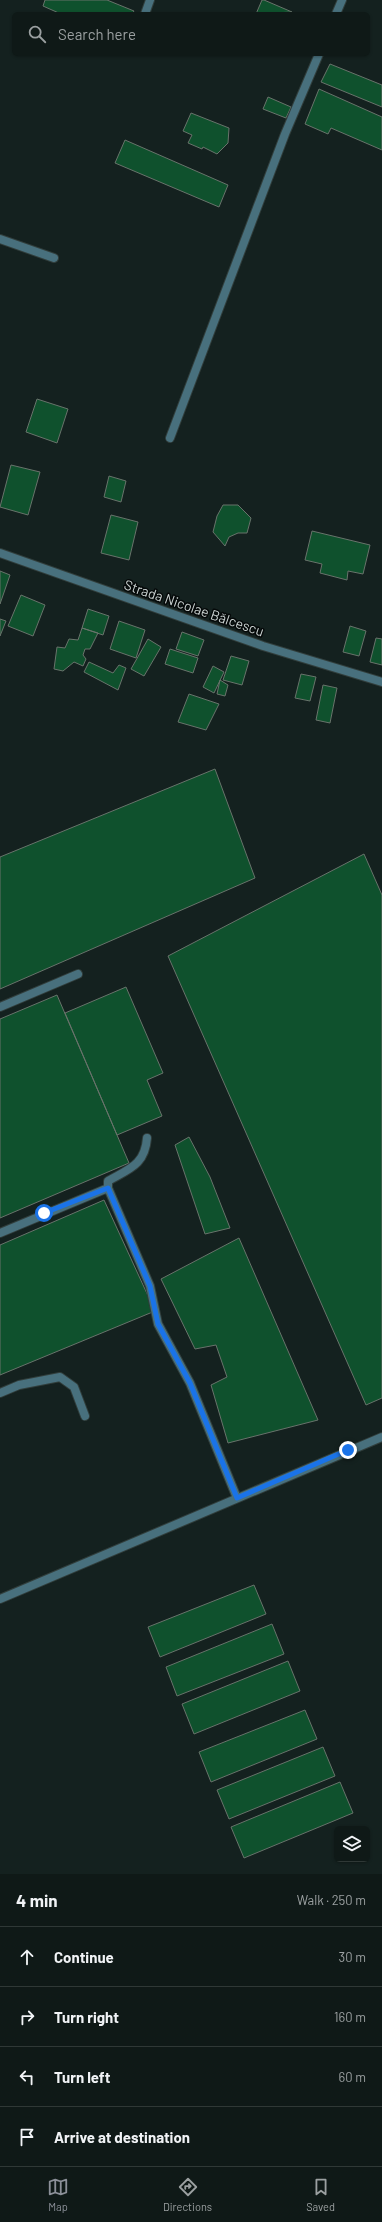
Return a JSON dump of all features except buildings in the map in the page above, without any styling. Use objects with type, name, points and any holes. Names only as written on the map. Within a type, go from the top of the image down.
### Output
[{"type":"street","points":[[146,12],[150,0]]},
{"type":"street","points":[[337,12],[342,0]]},
{"type":"street","points":[[170,438],[285,134],[318,56]]},
{"type":"street","points":[[0,239],[54,258]]},
{"type":"street","name":"Strada Nicolae Bălcescu","points":[[0,553],[263,646],[382,682]]},
{"type":"street","points":[[0,1007],[78,974]]},
{"type":"street","points":[[147,1138],[146,1151],[136,1165],[108,1181],[108,1188],[150,1286],[158,1324],[190,1383],[237,1498]]},
{"type":"street","points":[[0,1233],[108,1188]]},
{"type":"street","points":[[0,1393],[19,1385],[60,1377],[74,1387],[85,1416]]},
{"type":"street","points":[[0,1599],[382,1437]]},
{"type":"route","points":[[44,1213],[92,1196],[108,1188],[150,1286],[158,1324],[190,1383],[237,1498],[348,1450]]}]
